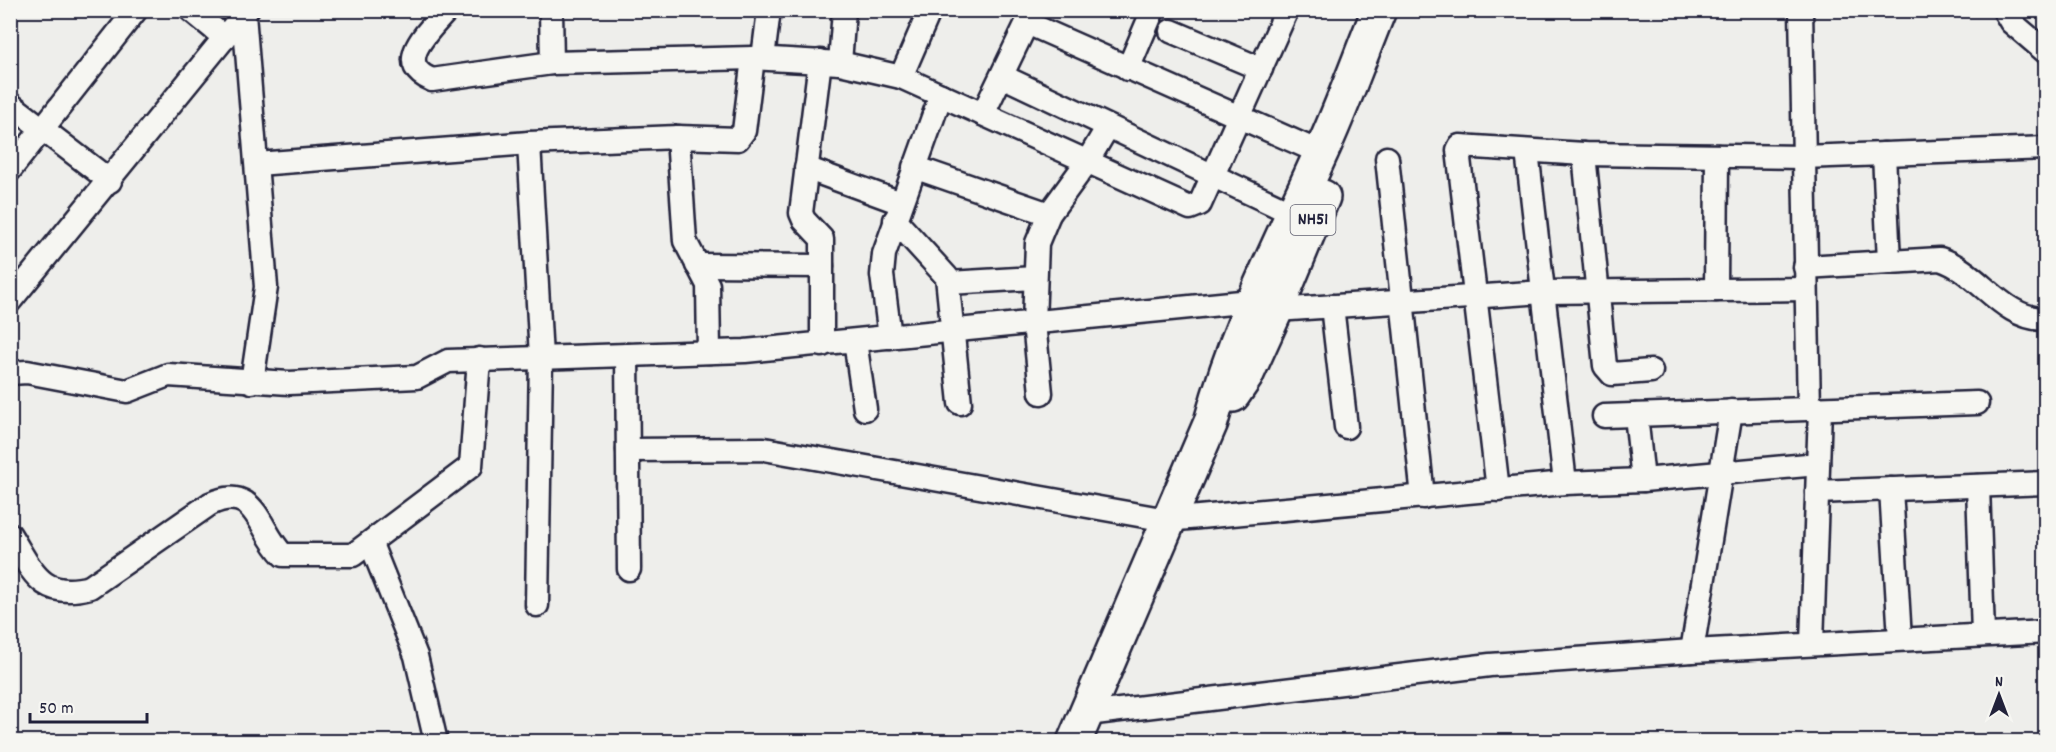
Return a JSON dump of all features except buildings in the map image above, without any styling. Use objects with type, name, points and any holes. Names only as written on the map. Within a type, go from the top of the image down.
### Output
[{"type":"highway","name":"NH51","points":[[1080,728],[1167,520],[1211,422],[1240,386],[1292,213],[1321,153],[1379,10]]},
{"type":"highway","name":"NH51","points":[[1264,306],[1401,10]]},
{"type":"street","points":[[10,170],[136,10]]},
{"type":"street","points":[[191,10],[225,38]]},
{"type":"street","points":[[447,10],[416,46],[414,61],[421,76],[432,80],[552,63],[758,58],[830,62],[901,77],[1190,208],[1200,204],[1287,10]]},
{"type":"street","points":[[551,10],[552,63]]},
{"type":"street","points":[[257,164],[529,143],[678,137],[732,140],[741,136],[769,10]]},
{"type":"street","points":[[822,345],[822,235],[804,220],[801,213],[806,168],[844,10]]},
{"type":"street","points":[[901,77],[930,10]]},
{"type":"street","points":[[1128,69],[1153,10]]},
{"type":"street","points":[[1801,10],[1805,278],[1818,464],[1812,644]]},
{"type":"street","points":[[2004,10],[2011,22],[2046,52]]},
{"type":"street","points":[[10,301],[246,12]]},
{"type":"street","points":[[246,12],[266,287],[252,382]]},
{"type":"street","points":[[983,114],[1030,17],[1128,69],[1321,153]]},
{"type":"street","points":[[1171,31],[1261,69]]},
{"type":"street","points":[[1002,76],[1107,128],[1214,175],[1292,213]]},
{"type":"street","points":[[890,337],[882,265],[898,212],[940,95]]},
{"type":"street","points":[[10,104],[110,181]]},
{"type":"street","points":[[1041,393],[1034,323],[1037,243],[1049,214],[1087,162],[1107,128]]},
{"type":"street","points":[[678,137],[685,241],[708,285],[710,352]]},
{"type":"street","points":[[529,143],[541,357],[537,605]]},
{"type":"street","points":[[1498,490],[1458,148],[1463,145],[1527,151],[1803,157],[2046,148]]},
{"type":"street","points":[[1527,151],[1565,483]]},
{"type":"street","points":[[1584,153],[1608,371],[1612,374],[1651,371]]},
{"type":"street","points":[[1884,154],[1889,262]]},
{"type":"street","points":[[1716,290],[1717,156]]},
{"type":"street","points":[[1387,158],[1424,497]]},
{"type":"street","points":[[914,166],[1049,214]]},
{"type":"street","points":[[806,168],[898,212],[944,272],[949,283],[960,403]]},
{"type":"street","points":[[10,374],[27,372],[127,391],[168,375],[252,382],[417,377],[443,363],[479,359],[710,352],[822,345],[1034,323],[1264,306],[1332,306],[1544,292],[1716,290],[1805,278],[1889,262],[1940,259],[1950,262],[2019,314],[2046,319]]},
{"type":"street","points":[[697,265],[822,266]]},
{"type":"street","points":[[949,283],[1035,278]]},
{"type":"street","points":[[1332,306],[1346,427]]},
{"type":"street","points":[[855,342],[865,409]]},
{"type":"street","points":[[627,355],[629,569]]},
{"type":"street","points":[[10,535],[36,579],[45,586],[60,591],[75,591],[90,587],[220,499],[233,497],[242,500],[252,508],[284,555],[348,556],[371,544],[471,466],[479,359]]},
{"type":"street","points":[[1604,416],[1977,403]]},
{"type":"street","points":[[1692,651],[1723,472],[1731,411]]},
{"type":"street","points":[[1636,415],[1643,480]]},
{"type":"street","points":[[628,450],[764,449],[1167,520],[1565,483],[1643,480],[1818,464]]},
{"type":"street","points":[[1817,492],[2046,483]]},
{"type":"street","points":[[1978,486],[1983,634]]},
{"type":"street","points":[[1891,489],[1900,639]]},
{"type":"street","points":[[371,544],[416,656],[436,741]]},
{"type":"street","points":[[1080,728],[1443,670],[1692,651],[2046,632]]}]
